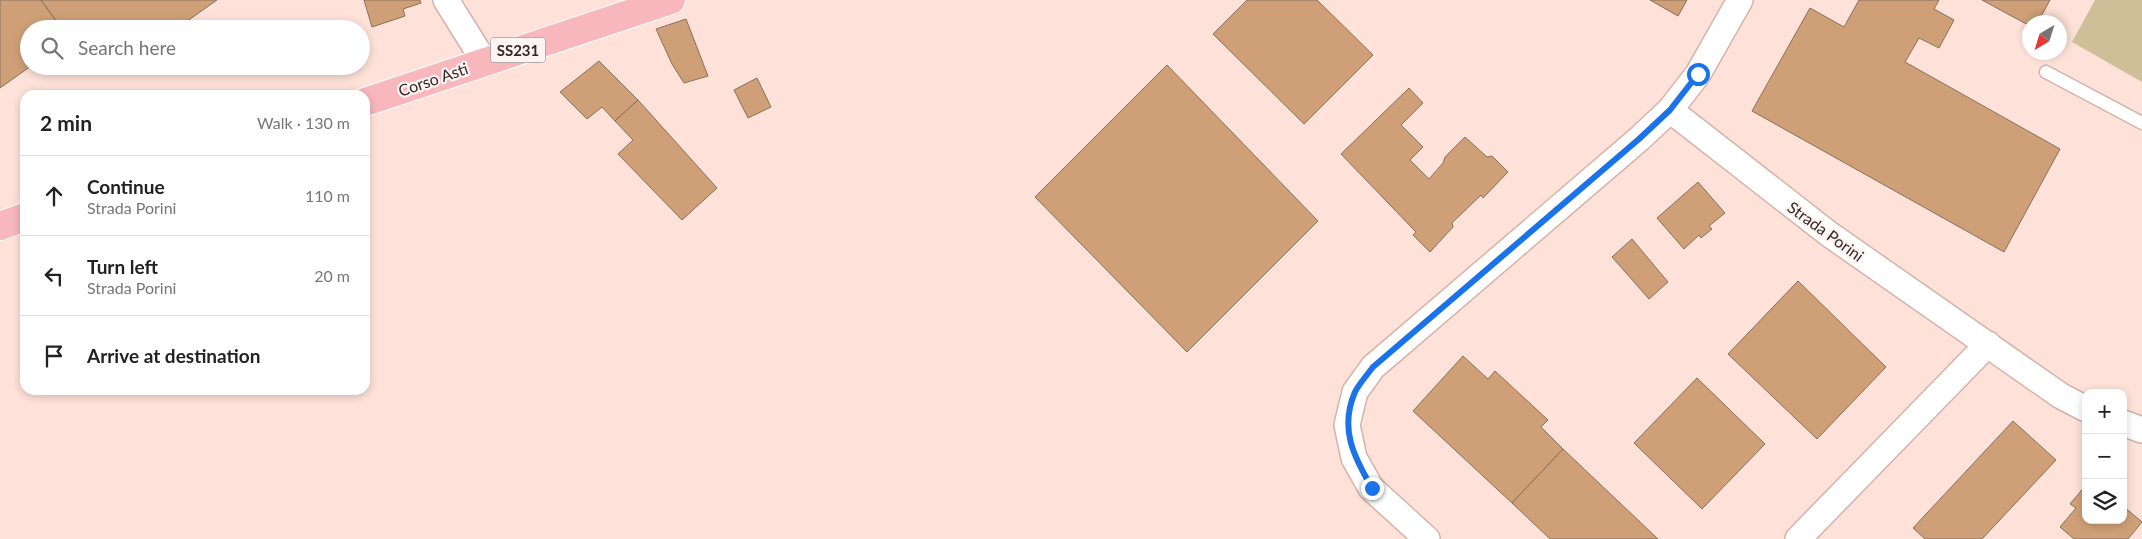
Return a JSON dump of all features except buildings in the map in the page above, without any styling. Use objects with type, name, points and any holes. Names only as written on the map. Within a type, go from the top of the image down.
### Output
[{"type":"main road","name":"Corso Asti","points":[[370,100],[671,0]]},
{"type":"main road","points":[[0,226],[20,219]]},
{"type":"street","points":[[446,0],[484,61]]},
{"type":"street","points":[[1427,539],[1372,488],[1354,458],[1347,426],[1355,392],[1373,367],[1639,139],[1670,110],[1698,74],[1740,0]]},
{"type":"street","name":"Strada Porini","points":[[1670,110],[1829,234],[2061,396],[2082,407]]},
{"type":"street","points":[[1798,539],[1988,344]]},
{"type":"street","points":[[2127,424],[2142,430]]},
{"type":"lane","points":[[2046,72],[2142,124]]},
{"type":"shaded area","points":[[2095,0],[2142,0],[2142,82],[2072,42]]},
{"type":"route","points":[[1372,488],[1354,458],[1347,426],[1355,392],[1373,367],[1639,139],[1670,110],[1698,74]]}]
